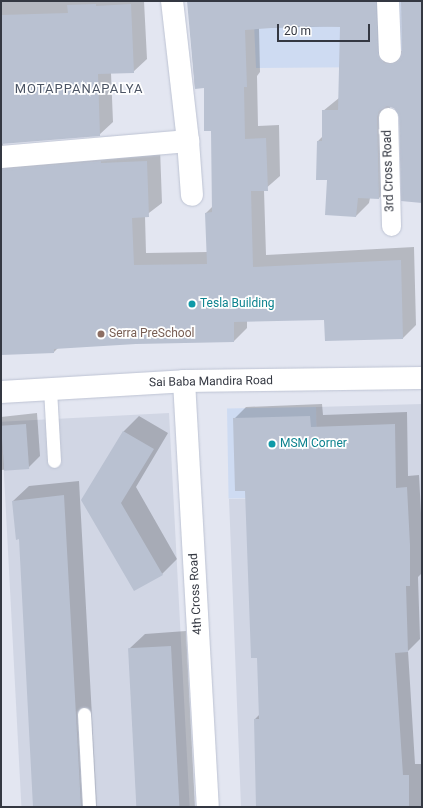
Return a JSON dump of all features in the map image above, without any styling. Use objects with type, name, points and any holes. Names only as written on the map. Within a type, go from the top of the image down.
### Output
[{"type":"street","points":[[172,1],[188,141],[192,195]]},
{"type":"street","points":[[388,1],[390,52]]},
{"type":"street","name":"3rd Cross Road","points":[[388,117],[391,226]]},
{"type":"street","points":[[1,157],[188,141]]},
{"type":"street","name":"Sai Baba Mandira Road","points":[[1,392],[184,381],[422,378]]},
{"type":"street","name":"4th Cross Road","points":[[184,381],[208,807]]},
{"type":"lane","points":[[50,389],[54,461]]},
{"type":"lane","points":[[84,714],[89,807]]},
{"type":"shaded area","points":[[253,1],[422,1],[422,51],[381,49],[383,67],[256,68]]},
{"type":"shaded area","points":[[422,404],[422,807],[241,807],[229,499],[317,497],[316,407]]},
{"type":"shaded area","name":"MSM Corner","points":[[316,407],[318,497],[229,499],[227,409]]},
{"type":"shaded area","points":[[169,413],[190,806],[21,807],[1,422]]},
{"type":"building","points":[[187,1],[376,1],[378,53],[384,63],[390,64],[397,62],[402,52],[401,1],[422,1],[422,203],[401,201],[399,117],[394,108],[387,106],[379,111],[377,117],[379,199],[358,198],[356,217],[325,215],[327,180],[316,180],[317,141],[322,141],[322,110],[338,110],[340,27],[299,26],[245,30],[247,87],[244,87],[245,139],[266,138],[268,191],[251,191],[253,267],[401,260],[403,339],[325,341],[324,320],[234,322],[234,342],[136,344],[54,349],[54,353],[1,355],[1,169],[101,161],[101,163],[147,161],[149,217],[132,218],[134,265],[207,264],[205,213],[212,212],[211,131],[204,131],[204,88],[195,89]]},
{"type":"building","points":[[96,4],[96,6],[131,4],[134,73],[98,74],[100,136],[1,144],[1,15],[68,13],[67,5]]},
{"type":"building","points":[[310,416],[311,427],[395,424],[396,488],[407,487],[410,545],[410,586],[406,586],[408,652],[395,653],[403,775],[409,775],[409,807],[256,807],[254,719],[259,719],[257,658],[251,658],[245,491],[235,491],[233,418]]},
{"type":"building","points":[[26,424],[29,469],[4,471],[1,426]]},
{"type":"building","points":[[123,431],[154,449],[121,503],[163,575],[134,591],[81,500]]},
{"type":"building","points":[[64,495],[81,807],[33,807],[19,539],[16,540],[12,501]]},
{"type":"building","points":[[171,646],[179,807],[136,807],[128,648]]},
{"type":"place","name":"Tesla Building","points":[[192,304]]},
{"type":"place","name":"Serra PreSchool","points":[[101,334]]},
{"type":"place","name":"MSM Corner","points":[[272,444]]},
{"type":"district","name":"MOTAPPANAPALYA","points":[[79,89]]}]
